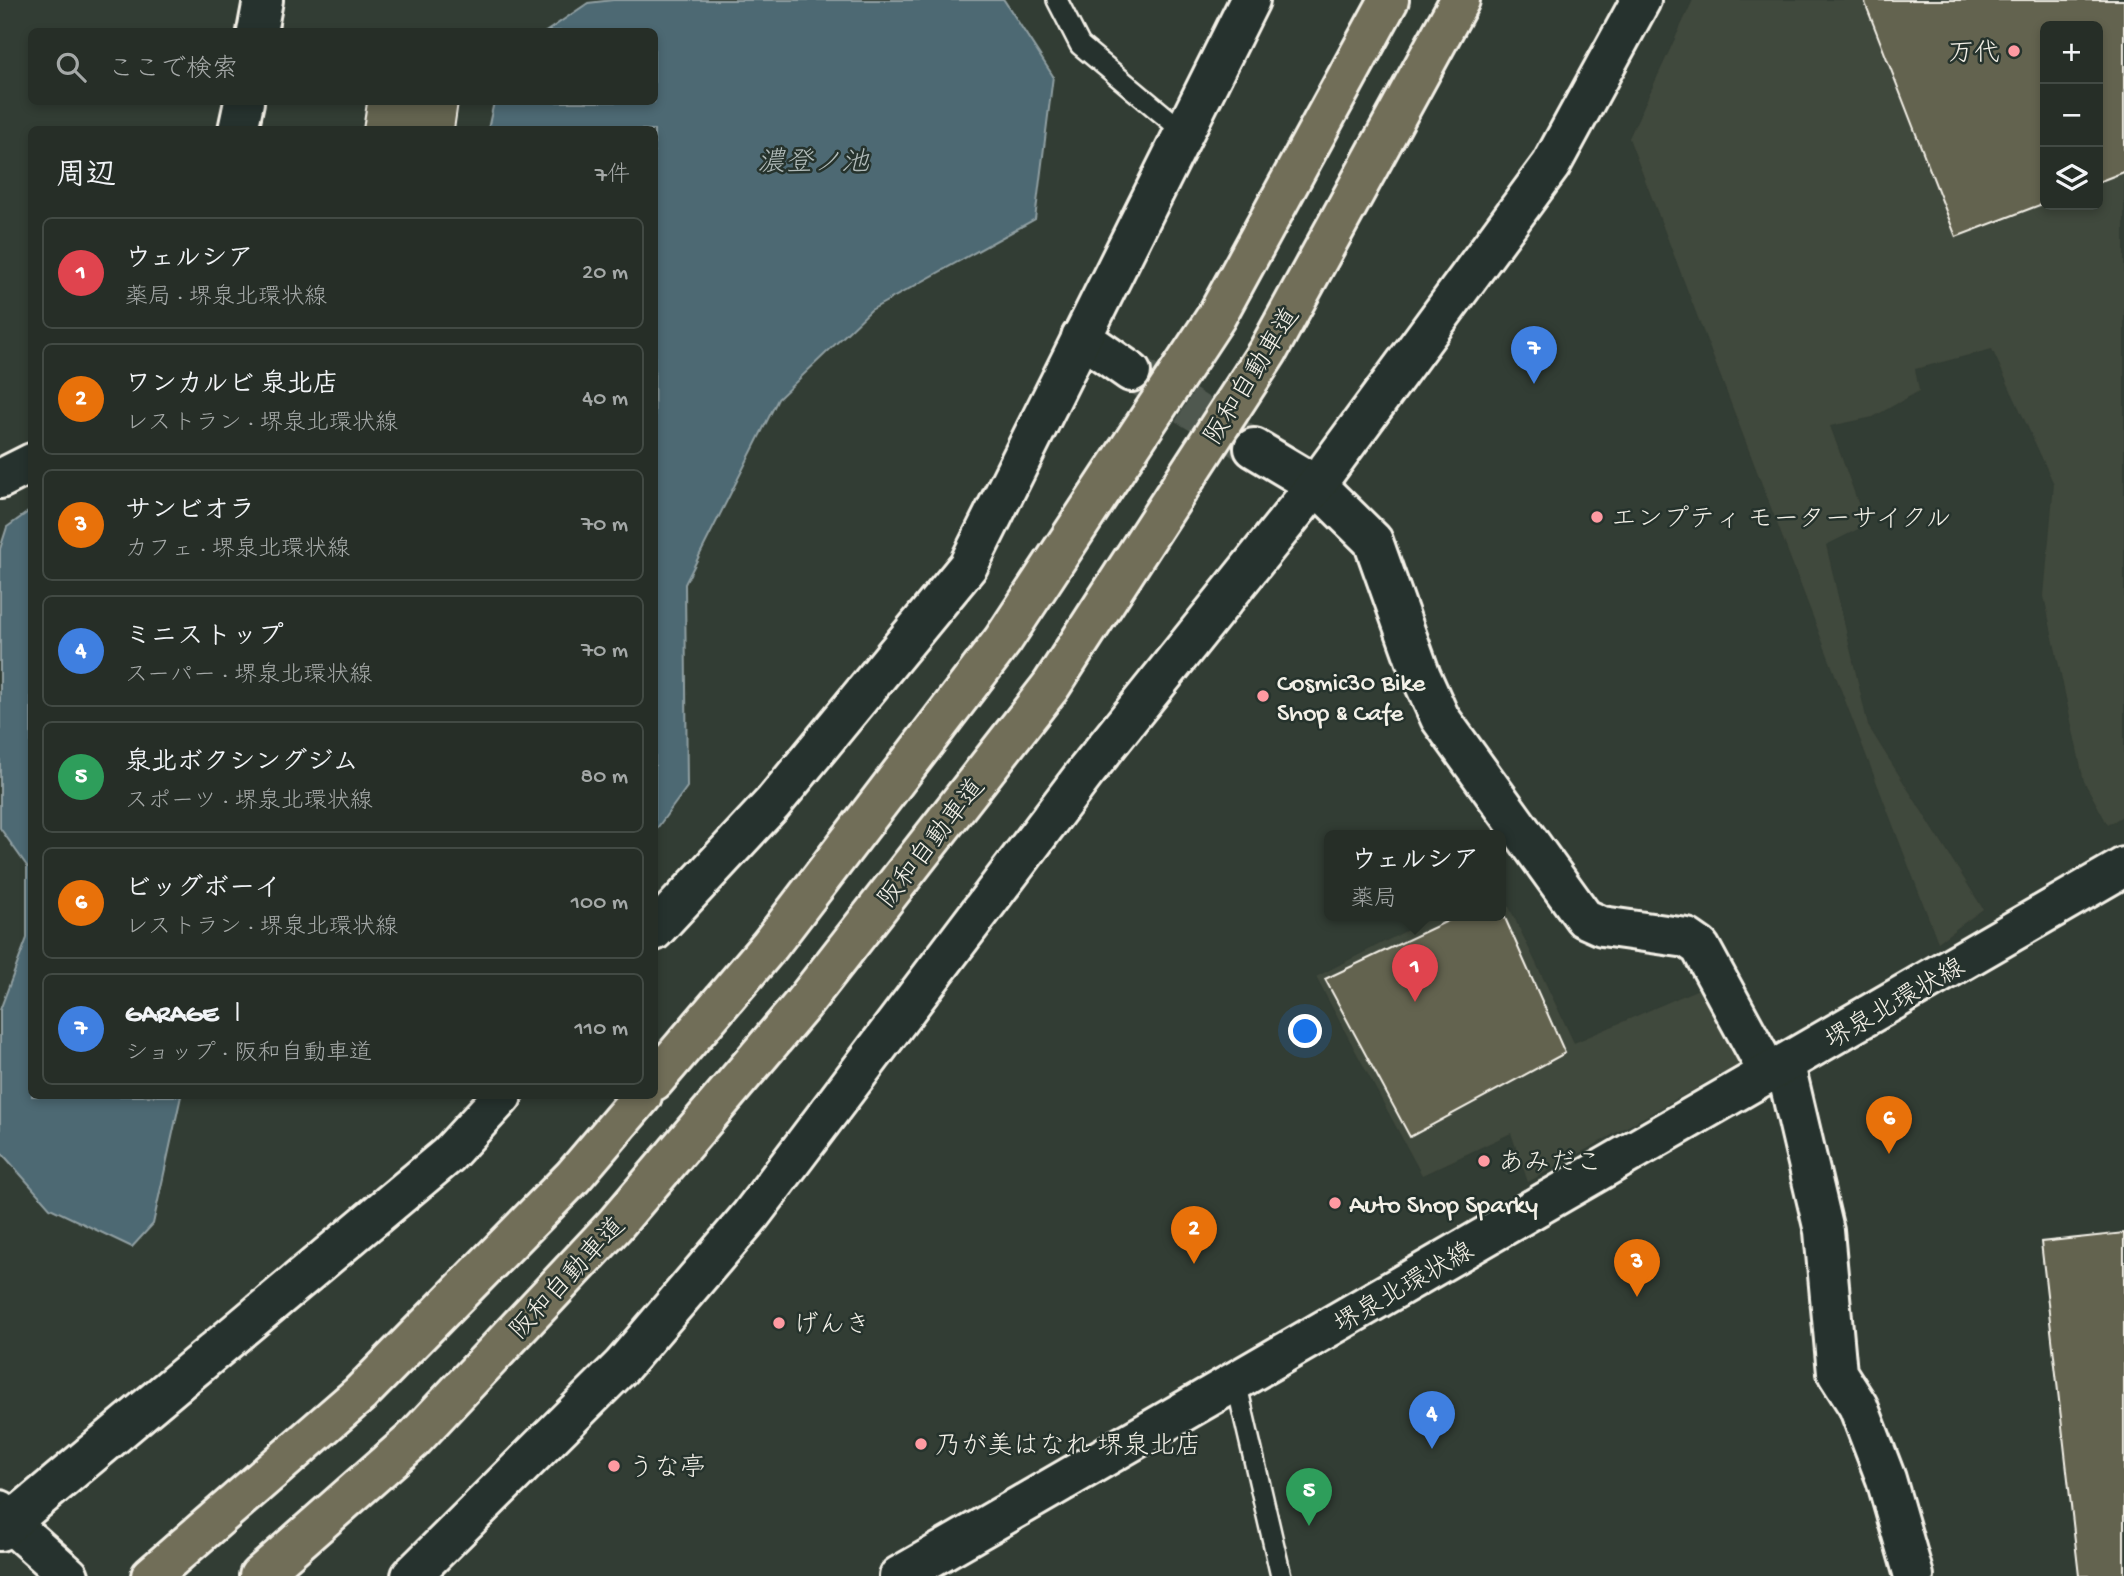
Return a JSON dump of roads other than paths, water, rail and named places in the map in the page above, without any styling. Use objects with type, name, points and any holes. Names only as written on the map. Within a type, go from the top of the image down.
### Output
[{"type":"highway","points":[[658,1076],[770,945],[1003,640],[1216,317],[1389,0]]},
{"type":"highway","name":"阪和自動車道","points":[[258,1576],[412,1441],[614,1227],[802,1004],[1051,686],[1269,351],[1460,0]]},
{"type":"highway","points":[[151,1576],[360,1394],[573,1177],[639,1099]]},
{"type":"street","points":[[258,28],[263,0]]},
{"type":"street","points":[[658,927],[773,803],[968,566],[1250,0]]},
{"type":"street","points":[[411,1576],[622,1366],[751,1215],[1085,773],[1315,485],[1551,165],[1641,0]]},
{"type":"street","points":[[239,126],[243,105]]},
{"type":"street","points":[[1081,337],[1131,372]]},
{"type":"street","points":[[1254,448],[1315,485],[1373,541],[1421,676],[1440,719],[1584,918],[1602,926],[1687,938],[1700,947],[1777,1069],[1824,1230],[1837,1373],[1858,1406],[1886,1479],[1914,1576]]},
{"type":"street","points":[[0,479],[28,465]]},
{"type":"street","name":"堺泉北環状線","points":[[899,1576],[2124,867]]},
{"type":"street","points":[[62,1570],[3,1521],[448,1155],[499,1099]]},
{"type":"lane","points":[[1057,0],[1080,45],[1184,132]]},
{"type":"lane","points":[[1236,1382],[1281,1576]]},
{"type":"water","name":"濃登ノ池","points":[[613,0],[1004,0],[1053,76],[1035,219],[871,310],[778,399],[685,584],[687,787],[658,827],[658,126],[489,126],[493,105],[658,105],[658,28],[551,28],[588,3]]},
{"type":"water","points":[[28,512],[28,1099],[180,1099],[153,1224],[132,1247],[50,1208],[0,1151],[0,1010],[27,938],[27,866],[0,828],[0,549],[7,527]]},
{"type":"tunnel","points":[[1137,375],[1254,448]]},
{"type":"place","name":"万代","points":[[2014,51]]},
{"type":"place","name":"GARAGE Ⅰ","points":[[1534,384]]},
{"type":"place","name":"エンプティ モーターサイクル","points":[[1597,517]]},
{"type":"place","name":"Cosmic30 Bike Shop & Cafe","points":[[1263,696]]},
{"type":"place","name":"ウェルシア","points":[[1415,1002]]},
{"type":"place","name":"ビッグボーイ","points":[[1889,1154]]},
{"type":"place","name":"あみだこ","points":[[1484,1161]]},
{"type":"place","name":"Auto Shop Sparky","points":[[1335,1203]]},
{"type":"place","name":"ワンカルビ 泉北店","points":[[1194,1264]]},
{"type":"place","name":"サンビオラ","points":[[1637,1297]]},
{"type":"place","name":"げんき","points":[[779,1323]]},
{"type":"place","name":"乃が美はなれ 堺泉北店","points":[[921,1444]]},
{"type":"place","name":"ミニストップ","points":[[1432,1449]]},
{"type":"place","name":"うな亭","points":[[614,1466]]},
{"type":"place","name":"泉北ボクシングジム","points":[[1309,1526]]}]
